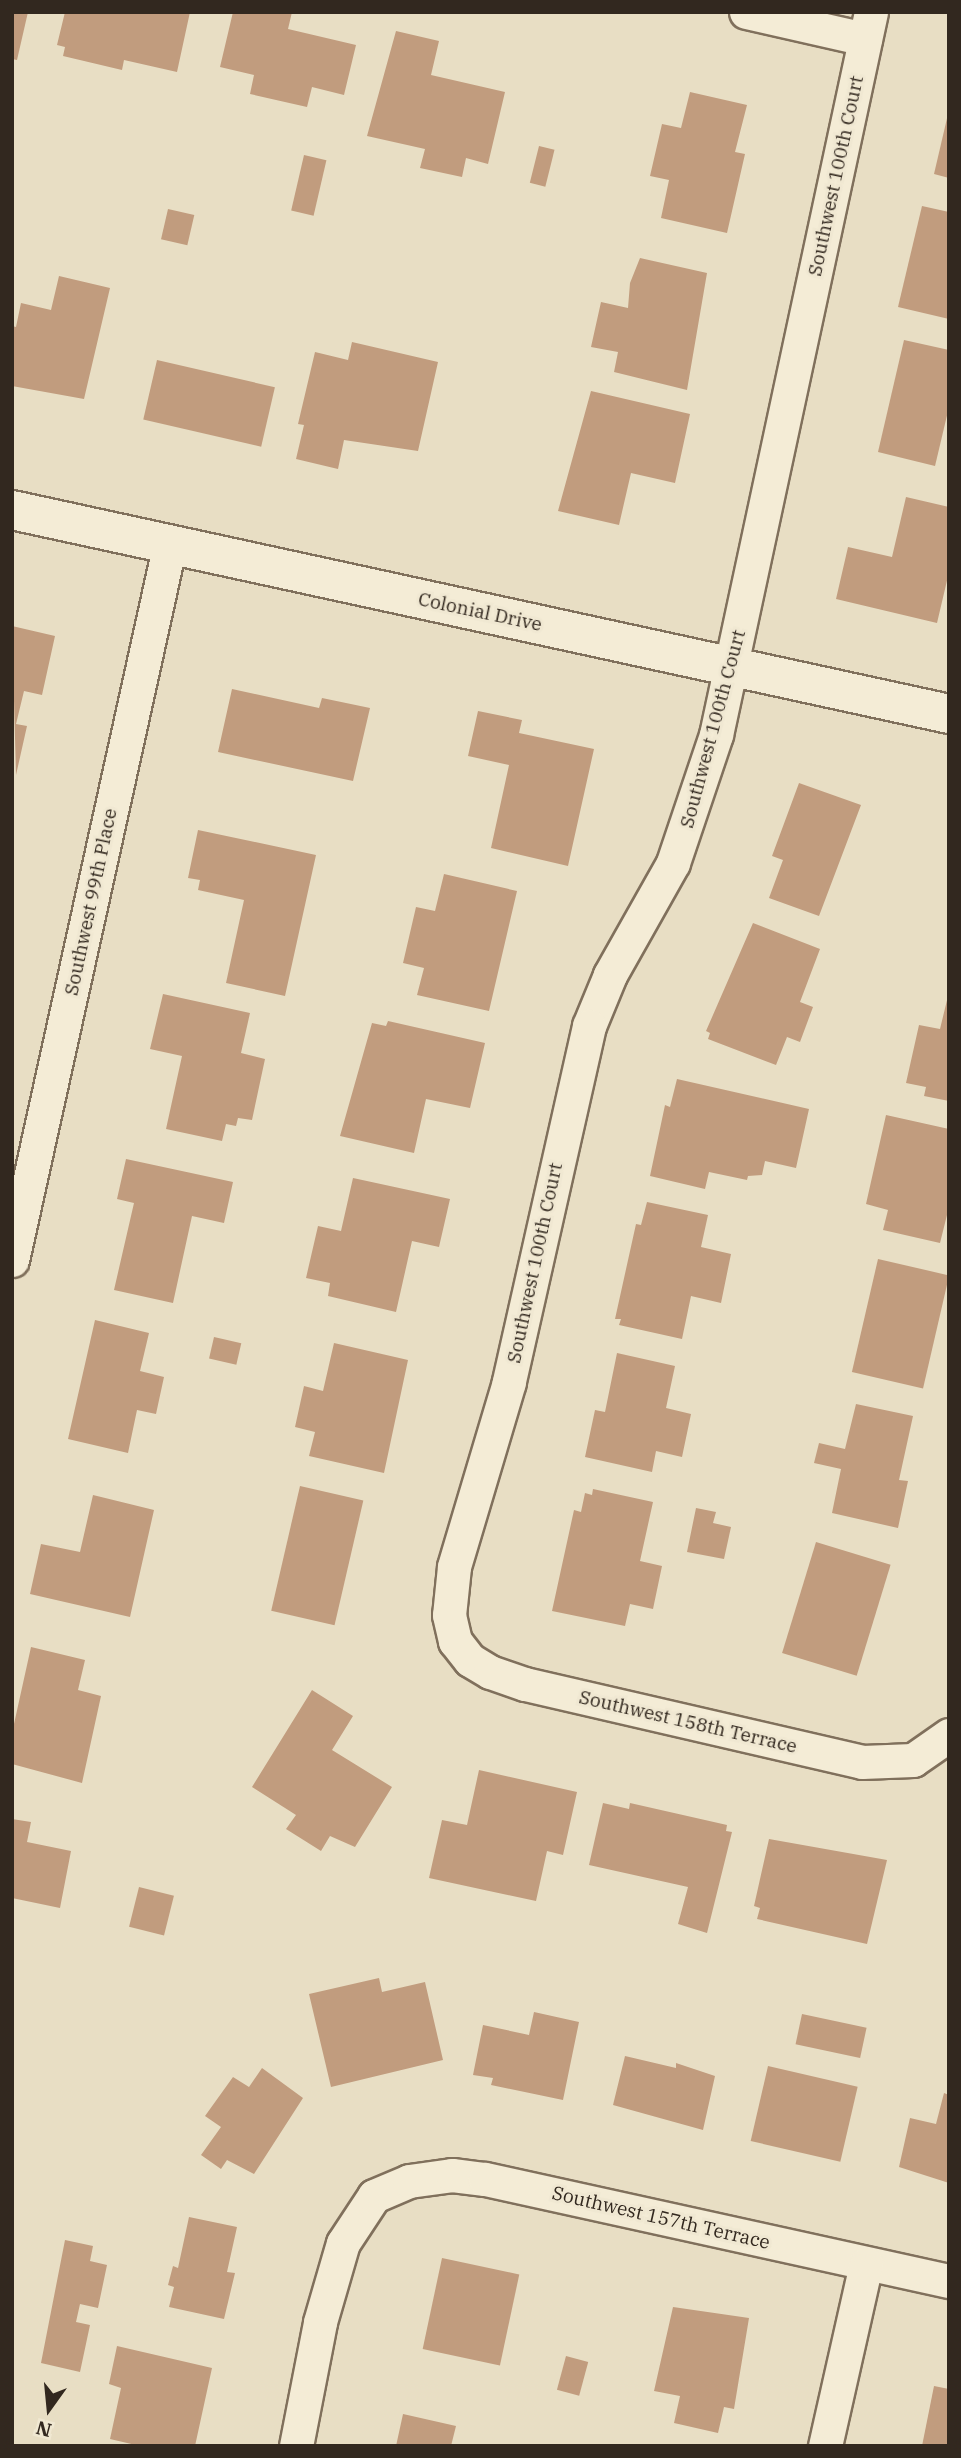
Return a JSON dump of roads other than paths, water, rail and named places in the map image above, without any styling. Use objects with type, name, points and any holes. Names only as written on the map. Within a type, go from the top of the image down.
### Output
[{"type":"street","points":[[746,12],[868,25]]},
{"type":"street","name":"Southwest 100th Court","points":[[452,1629],[449,1599],[454,1567],[509,1382],[589,1026],[610,975],[653,903],[689,828],[733,668],[868,25]]},
{"type":"street","name":"Colonial Drive","points":[[12,510],[949,714]]},
{"type":"street","name":"Southwest 99th Place","points":[[12,1260],[170,543]]},
{"type":"street","name":"Southwest 158th Terrace","points":[[452,1629],[470,1660],[502,1677],[835,1757],[886,1763],[913,1760],[946,1739]]},
{"type":"street","name":"Southwest 157th Terrace","points":[[296,2446],[333,2272],[356,2217],[374,2196],[423,2177],[485,2179],[949,2281]]},
{"type":"street","points":[[825,2446],[866,2264]]}]
